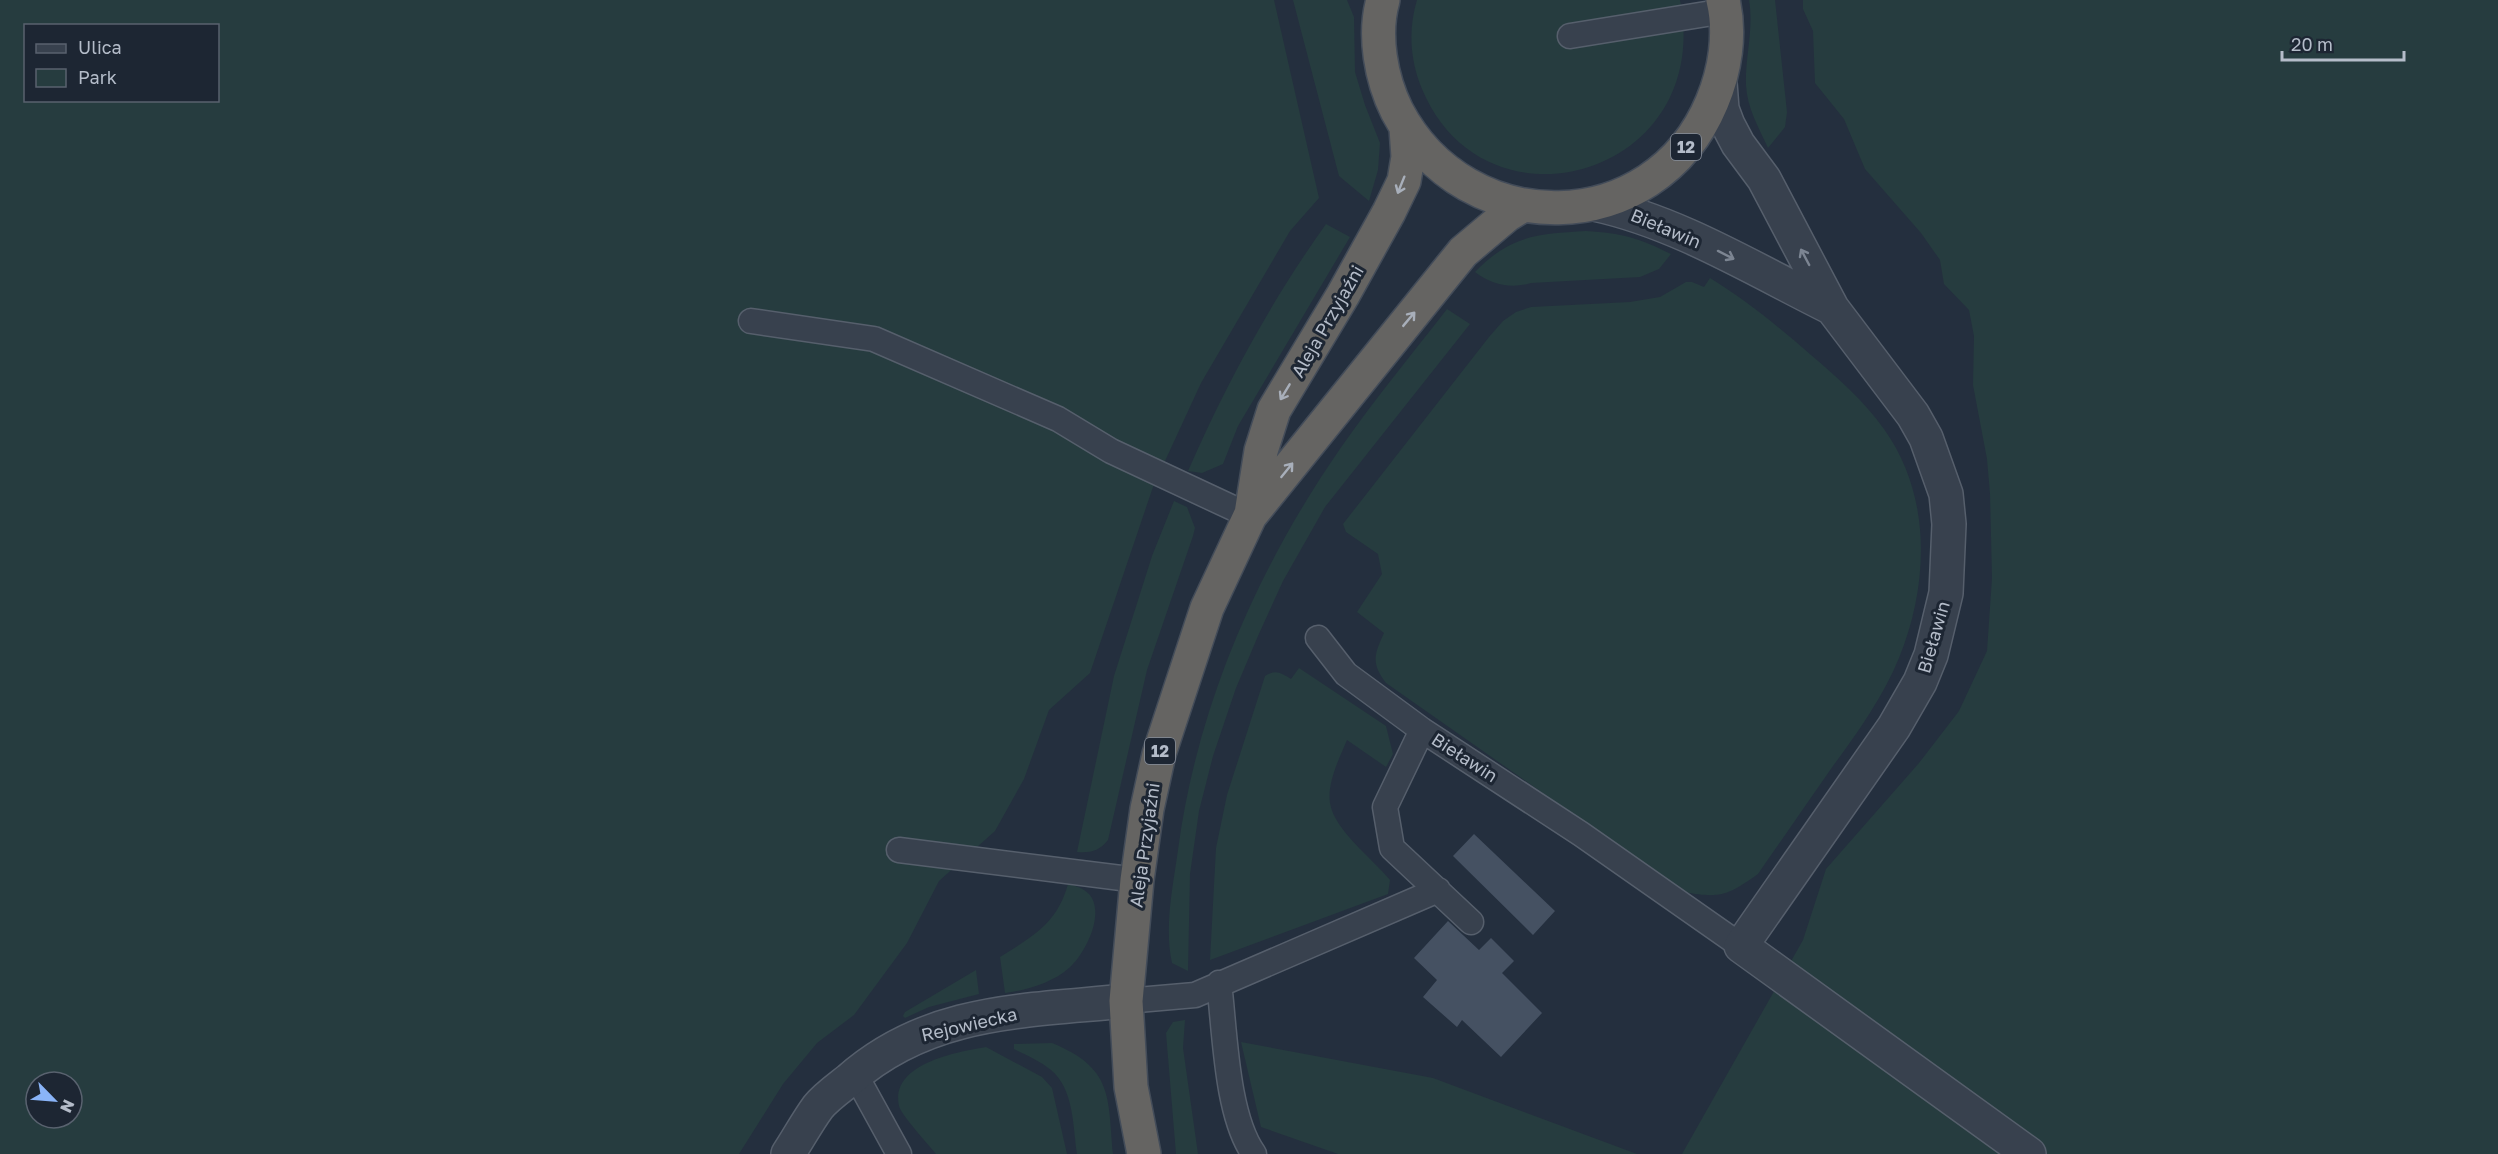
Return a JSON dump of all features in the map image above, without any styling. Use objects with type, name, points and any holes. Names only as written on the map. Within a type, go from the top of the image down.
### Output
[{"type":"highway","name":"12","points":[[1383,0],[1379,39],[1382,70],[1392,100],[1406,128],[1421,148],[1456,179],[1487,195],[1522,206],[1558,208],[1594,204],[1628,191],[1659,172],[1679,154],[1706,117],[1720,83],[1726,48],[1724,5]]},
{"type":"highway","name":"Aleja Przyjaźni","points":[[1250,516],[1261,451],[1274,410],[1389,212],[1404,181],[1408,158],[1406,128]]},
{"type":"highway","name":"Aleja Przyjaźni","points":[[1144,1154],[1131,1087],[1126,1001],[1137,880],[1147,809],[1159,754],[1207,609],[1250,516],[1463,252],[1522,206]]},
{"type":"street","name":"Bieławin","points":[[1720,83],[1722,109],[1728,125],[1738,144],[1764,179],[1832,308],[1913,415],[1937,464],[1946,494],[1949,524],[1946,594],[1931,655],[1920,682],[1894,727],[1741,945],[2028,1154]]},
{"type":"street","name":"Bieławin","points":[[1594,204],[1622,210],[1658,222],[1832,308]]},
{"type":"street","name":"Rejowiecka","points":[[788,1154],[819,1106],[855,1074],[890,1049],[924,1032],[996,1014],[1126,1001]]},
{"type":"lane","points":[[1570,36],[1724,5]]},
{"type":"lane","points":[[751,321],[874,339],[1058,419],[1122,457],[1250,516]]},
{"type":"lane","name":"Bieławin","points":[[1318,638],[1346,674],[1422,730],[1581,834],[1741,945]]},
{"type":"lane","points":[[1422,730],[1385,807],[1392,848],[1472,922]]},
{"type":"lane","points":[[899,850],[1137,880]]},
{"type":"lane","points":[[1126,1001],[1196,995],[1219,983],[1438,890]]},
{"type":"lane","points":[[1219,983],[1230,1075],[1239,1124],[1245,1142],[1254,1154]]},
{"type":"lane","points":[[855,1074],[899,1154]]},
{"type":"green space","points":[[0,0],[1274,0],[1319,198],[1290,231],[1201,383],[1153,487],[1090,673],[1049,710],[1024,779],[995,831],[939,881],[907,943],[854,1015],[817,1043],[783,1084],[739,1154],[0,1154]]},
{"type":"green space","points":[[1293,0],[1347,0],[1354,17],[1355,72],[1380,143],[1378,170],[1369,201],[1339,176]]},
{"type":"green space","points":[[1417,0],[1680,0],[1682,61],[1663,110],[1630,146],[1588,168],[1541,174],[1494,164],[1453,136],[1422,89],[1415,67],[1411,34]]},
{"type":"green space","points":[[1749,0],[1775,0],[1787,112],[1785,127],[1768,148],[1754,118],[1747,93]]},
{"type":"green space","points":[[1803,0],[2498,0],[2498,1154],[1682,1154],[1803,940],[1826,869],[1919,763],[1959,711],[1987,651],[1992,578],[1990,494],[1987,459],[1973,385],[1974,336],[1969,310],[1944,284],[1940,260],[1921,233],[1865,169],[1844,119],[1815,83],[1813,31],[1803,9]]},
{"type":"green space","points":[[1326,224],[1350,237],[1238,426],[1223,464],[1202,473],[1188,471],[1218,407],[1268,313]]},
{"type":"green space","points":[[1586,231],[1630,237],[1671,254],[1659,269],[1640,277],[1509,286],[1495,283],[1475,272],[1501,250],[1526,239],[1553,233]]},
{"type":"green space","points":[[1710,278],[1787,334],[1859,399],[1876,419],[1900,455],[1911,483],[1918,511],[1921,541],[1920,571],[1909,630],[1893,672],[1878,700],[1758,874],[1731,891],[1716,895],[1684,892],[1386,683],[1376,664],[1376,653],[1384,633],[1357,612],[1382,574],[1378,554],[1346,532],[1343,524],[1489,337],[1503,321],[1516,312],[1531,307],[1630,302],[1660,297],[1686,282],[1704,287]]},
{"type":"green space","points":[[1447,309],[1470,324],[1325,507],[1283,581],[1236,688],[1213,756],[1199,811],[1190,874],[1188,971],[1172,963],[1169,921],[1174,878],[1187,796],[1200,742],[1216,690],[1236,638],[1284,539],[1312,492],[1380,394]]},
{"type":"green space","points":[[1174,501],[1187,507],[1195,528],[1193,536],[1147,670],[1108,840],[1094,850],[1077,852],[1114,676],[1152,556]]},
{"type":"green space","points":[[1299,668],[1386,726],[1393,754],[1386,767],[1347,740],[1334,771],[1330,787],[1330,803],[1333,813],[1346,834],[1390,880],[1388,894],[1210,960],[1216,848],[1227,795],[1265,676],[1278,673],[1291,679]]},
{"type":"green space","points":[[1068,884],[1084,890],[1094,902],[1094,922],[1087,943],[1075,962],[1055,978],[1030,988],[1005,993],[1000,957],[1042,928],[1057,909]]},
{"type":"green space","points":[[976,970],[979,994],[929,1007],[905,1018],[903,1016],[905,1012]]},
{"type":"green space","points":[[1185,1020],[1183,1048],[1198,1154],[1176,1154],[1166,1033],[1173,1022]]},
{"type":"green space","points":[[1241,1042],[1433,1078],[1637,1154],[1338,1154],[1261,1127]]},
{"type":"green space","points":[[1052,1043],[1087,1063],[1104,1086],[1108,1100],[1113,1154],[1077,1154],[1071,1109],[1059,1078],[1038,1061],[1014,1049],[1014,1044]]},
{"type":"green space","points":[[986,1047],[1042,1077],[1052,1088],[1067,1154],[936,1154],[910,1123],[899,1106],[899,1091],[905,1079],[929,1062],[959,1052]]},
{"type":"building","points":[[1474,834],[1555,911],[1533,935],[1453,856]]},
{"type":"building","points":[[1448,921],[1479,950],[1491,938],[1514,961],[1502,973],[1542,1013],[1501,1057],[1462,1020],[1457,1027],[1423,997],[1437,980],[1414,958]]}]
